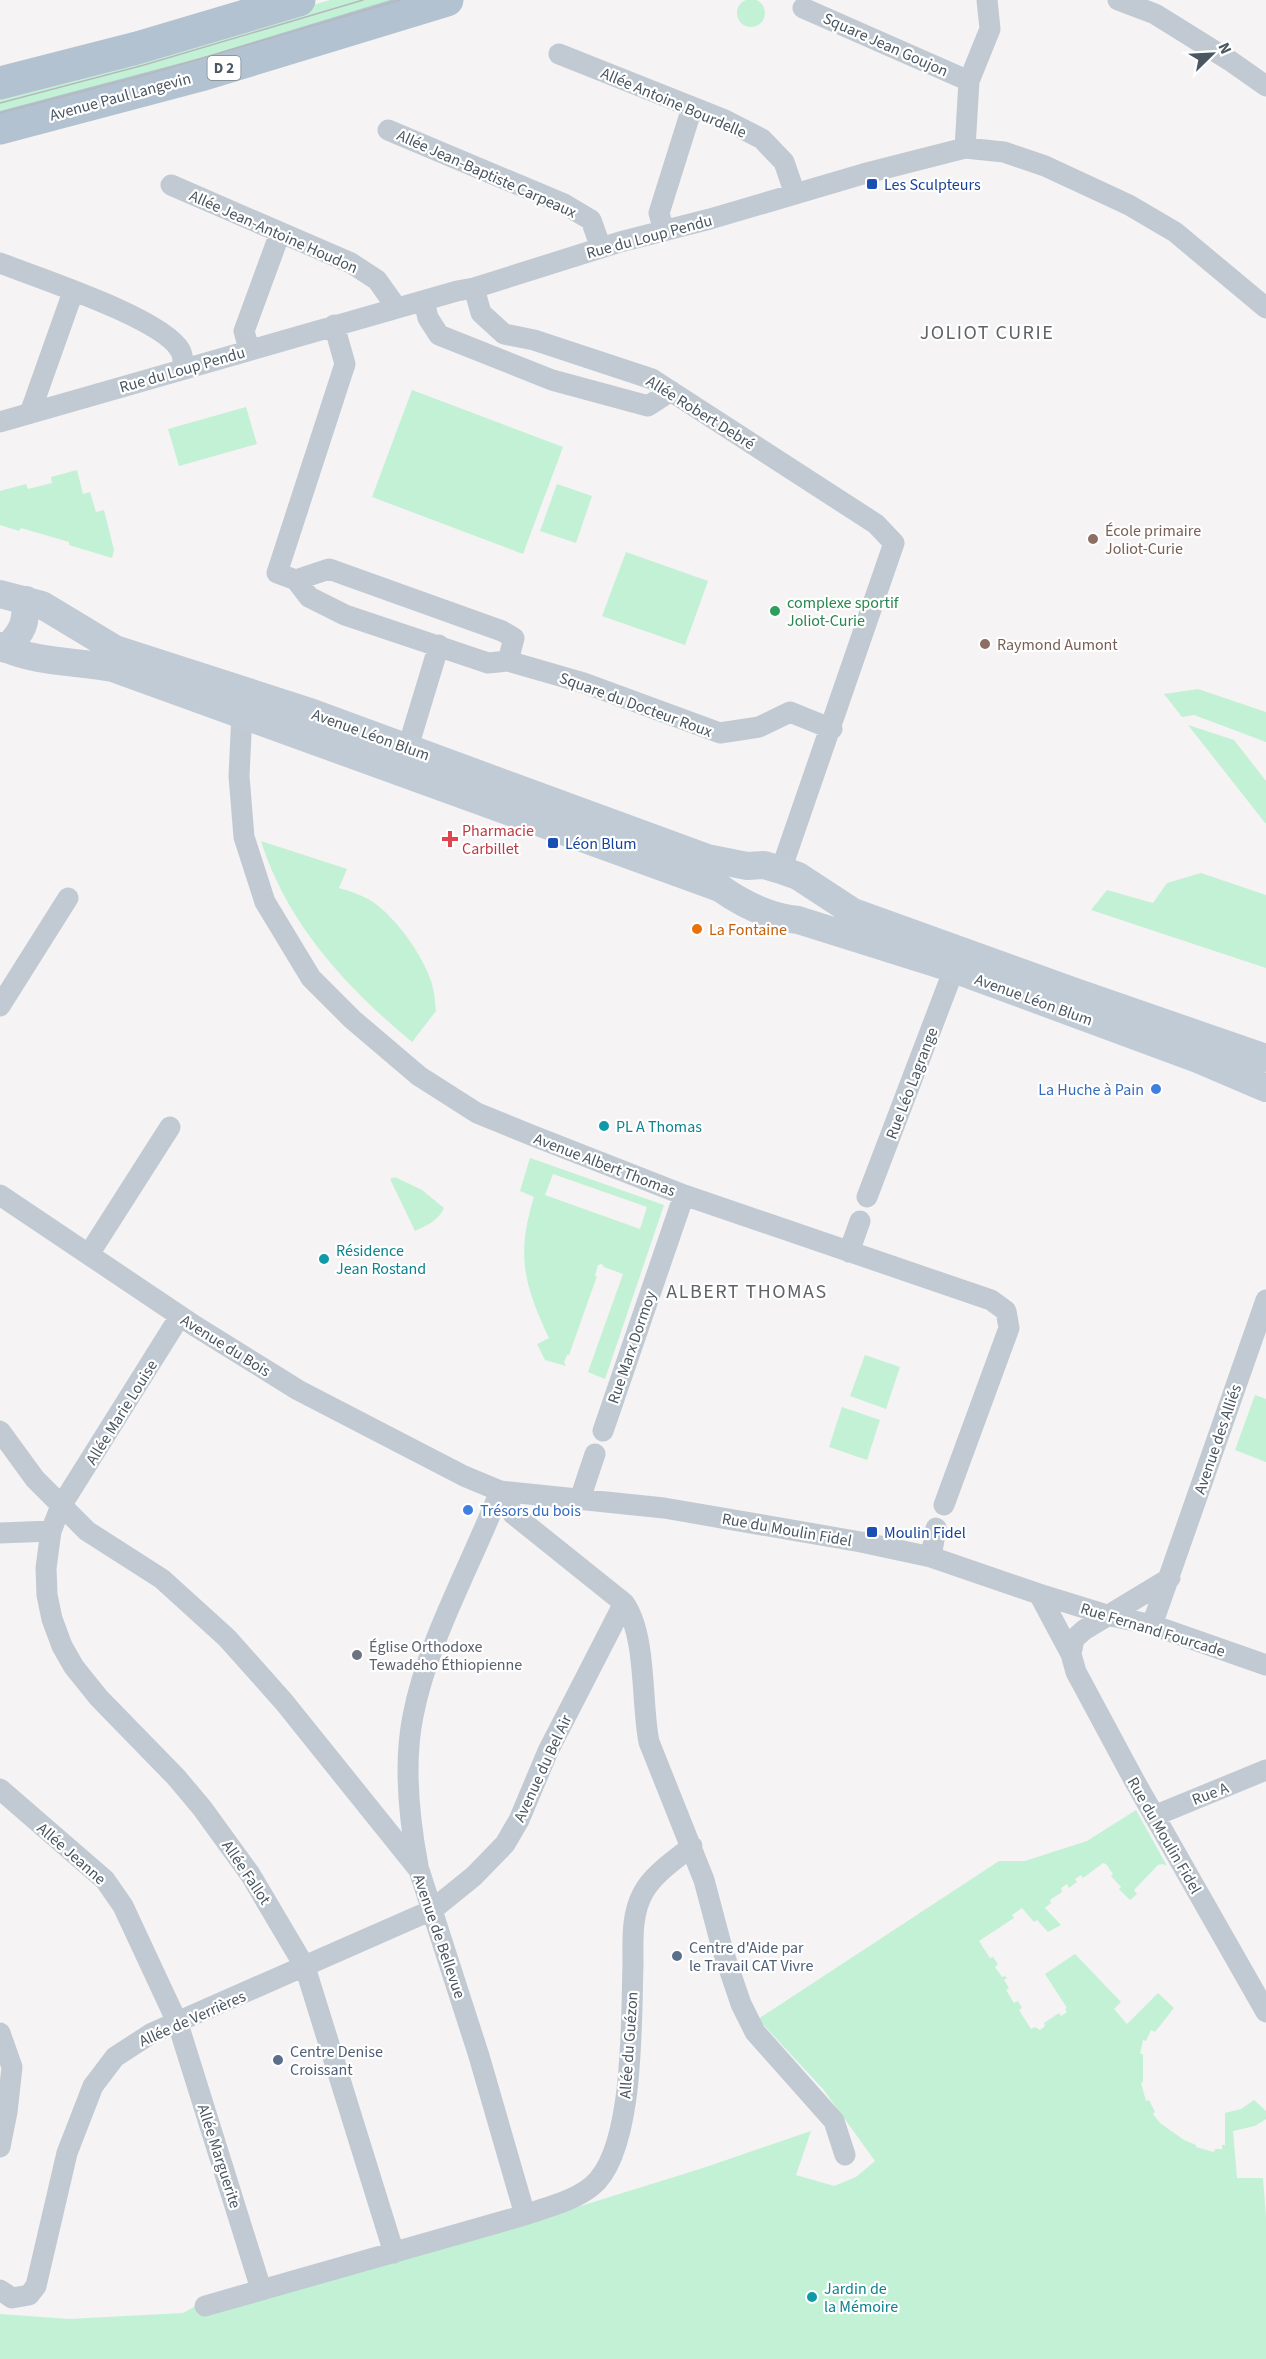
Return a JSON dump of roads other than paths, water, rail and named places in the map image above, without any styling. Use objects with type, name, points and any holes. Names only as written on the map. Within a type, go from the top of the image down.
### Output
[{"type":"main road","points":[[0,83],[137,48],[299,0]]},
{"type":"main road","name":"Avenue Paul Langevin","points":[[0,128],[204,74],[447,0]]},
{"type":"main road","points":[[3,648],[21,633],[26,620],[13,597]]},
{"type":"main road","name":"Avenue Léon Blum","points":[[13,597],[42,605],[115,649],[307,711],[706,858],[747,866],[764,865],[798,876],[853,912],[1266,1058]]},
{"type":"main road","name":"Avenue Léon Blum","points":[[3,648],[53,661],[82,662],[113,668],[720,888],[748,906],[780,919],[798,920],[954,969],[1215,1065],[1266,1088]]},
{"type":"main road","points":[[735,898],[747,866]]},
{"type":"main road","points":[[798,920],[806,906],[812,887]]},
{"type":"street","points":[[965,148],[969,81],[990,29],[987,0]]},
{"type":"street","points":[[1118,0],[1155,14],[1266,86]]},
{"type":"street","name":"Square Jean Goujon","points":[[802,8],[969,81]]},
{"type":"street","name":"Allée Antoine Bourdelle","points":[[559,54],[724,120],[762,139],[784,162],[795,194]]},
{"type":"street","points":[[664,231],[659,213],[692,108]]},
{"type":"street","name":"Allée Jean-Baptiste Carpeaux","points":[[388,130],[564,204],[591,220],[601,248]]},
{"type":"street","name":"Rue du Loup Pendu","points":[[0,422],[334,325],[474,288],[601,248],[863,174],[965,148],[1004,152],[1045,166],[1129,205],[1175,232],[1266,308]]},
{"type":"street","name":"Allée Jean-Antoine Houdon","points":[[171,185],[351,263],[377,280],[397,308]]},
{"type":"street","points":[[249,350],[244,331],[280,232]]},
{"type":"street","points":[[0,263],[141,319],[165,335],[180,350],[184,368]]},
{"type":"street","name":"Allée Robert Debré","points":[[474,288],[481,313],[504,334],[534,340],[652,379],[876,524],[894,543],[832,729]]},
{"type":"street","points":[[30,413],[73,292]]},
{"type":"street","points":[[424,301],[428,318],[439,335],[552,380],[648,406],[671,391]]},
{"type":"street","name":"Square du Docteur Roux","points":[[334,325],[345,364],[277,573],[296,580],[309,597],[345,615],[488,663],[508,661],[584,682],[720,734],[759,727],[790,712],[832,729]]},
{"type":"street","points":[[296,580],[329,569],[502,631],[514,638],[508,661]]},
{"type":"street","points":[[408,747],[440,645]]},
{"type":"street","name":"Avenue Albert Thomas","points":[[242,713],[239,776],[244,837],[265,902],[311,978],[352,1019],[419,1076],[477,1113],[684,1196],[991,1300],[1006,1311],[1009,1328],[944,1505]]},
{"type":"street","points":[[781,870],[832,729]]},
{"type":"street","points":[[0,1006],[68,898]]},
{"type":"street","name":"Rue Léo Lagrange","points":[[867,1197],[954,969]]},
{"type":"street","points":[[89,1254],[170,1127]]},
{"type":"street","name":"Avenue du Bois","points":[[0,1195],[180,1316],[298,1390],[464,1476]]},
{"type":"street","name":"Rue Marx Dormoy","points":[[603,1431],[684,1196]]},
{"type":"street","points":[[849,1252],[860,1221]]},
{"type":"street","name":"Avenue des Alliés","points":[[1152,1625],[1266,1300]]},
{"type":"street","name":"Allée Marie Louise","points":[[62,1506],[180,1316]]},
{"type":"street","name":"Avenue de Bellevue","points":[[0,1431],[35,1479],[87,1531],[162,1579],[227,1638],[284,1702],[419,1870],[479,2056],[525,2215]]},
{"type":"street","points":[[580,1498],[595,1454]]},
{"type":"street","name":"Rue du Moulin Fidel","points":[[464,1476],[500,1491],[664,1508],[931,1557],[1039,1594],[1071,1654],[1076,1672],[1154,1816],[1266,2012]]},
{"type":"street","points":[[500,1491],[513,1514],[624,1603],[629,1611],[635,1629],[649,1742],[704,1880],[724,1956],[741,2004],[755,2032],[834,2121],[845,2155]]},
{"type":"street","points":[[419,1870],[410,1821],[409,1753],[412,1718],[418,1691],[434,1645],[500,1491]]},
{"type":"street","points":[[0,1533],[51,1531],[62,1506]]},
{"type":"street","points":[[931,1557],[936,1528]]},
{"type":"street","name":"Allée Fallot","points":[[51,1531],[46,1568],[47,1595],[52,1619],[62,1646],[74,1667],[99,1698],[170,1770],[202,1808],[262,1894],[305,1967],[394,2253]]},
{"type":"street","points":[[1071,1654],[1074,1639],[1084,1630],[1170,1578]]},
{"type":"street","name":"Rue Fernand Fourcade","points":[[1039,1594],[1107,1615],[1152,1625],[1266,1665]]},
{"type":"street","name":"Avenue du Bel Air","points":[[432,1910],[462,1887],[505,1844],[519,1820],[548,1751],[624,1603]]},
{"type":"street","name":"Rue A","points":[[1154,1816],[1266,1770]]},
{"type":"street","name":"Allée Jeanne","points":[[0,1789],[114,1889],[178,2024]]},
{"type":"street","name":"Allée du Guézon","points":[[525,2215],[578,2195],[594,2185],[615,2153],[629,2073],[634,1919],[644,1891],[659,1873],[692,1846]]},
{"type":"street","name":"Allée de Verrières","points":[[1,2292],[12,2298],[29,2295],[36,2286],[67,2153],[93,2086],[115,2057],[152,2033],[178,2024],[432,1910]]},
{"type":"street","name":"Allée Marguerite","points":[[178,2024],[261,2289]]},
{"type":"street","points":[[0,2033],[12,2067],[0,2146]]},
{"type":"street","points":[[205,2306],[525,2215]]},
{"type":"tram line","points":[[0,103],[144,65],[363,0]]},
{"type":"tram line","points":[[0,113],[145,75],[400,0]]},
{"type":"place","name":"Les Sculpteurs","points":[[872,184]]},
{"type":"place","name":"École primaire Joliot-Curie","points":[[1093,539]]},
{"type":"place","name":"complexe sportif Joliot-Curie","points":[[775,611]]},
{"type":"place","name":"Raymond Aumont","points":[[985,644]]},
{"type":"place","name":"Pharmacie Carbillet","points":[[450,839]]},
{"type":"place","name":"Léon Blum","points":[[553,843]]},
{"type":"place","name":"La Fontaine","points":[[697,929]]},
{"type":"place","name":"La Huche à Pain","points":[[1156,1089]]},
{"type":"place","name":"PL A Thomas","points":[[604,1126]]},
{"type":"place","name":"Résidence Jean Rostand","points":[[324,1259]]},
{"type":"place","name":"Trésors du bois","points":[[468,1510]]},
{"type":"place","name":"Moulin Fidel","points":[[872,1532]]},
{"type":"place","name":"Église Orthodoxe Tewadeho Éthiopienne","points":[[357,1655]]},
{"type":"place","name":"Centre d'Aide par le Travail CAT Vivre","points":[[677,1956]]},
{"type":"place","name":"Centre Denise Croissant","points":[[278,2060]]},
{"type":"place","name":"Jardin de la Mémoire","points":[[812,2297]]},
{"type":"district","name":"JOLIOT CURIE","points":[[987,332]]},
{"type":"district","name":"ALBERT THOMAS","points":[[747,1291]]}]
